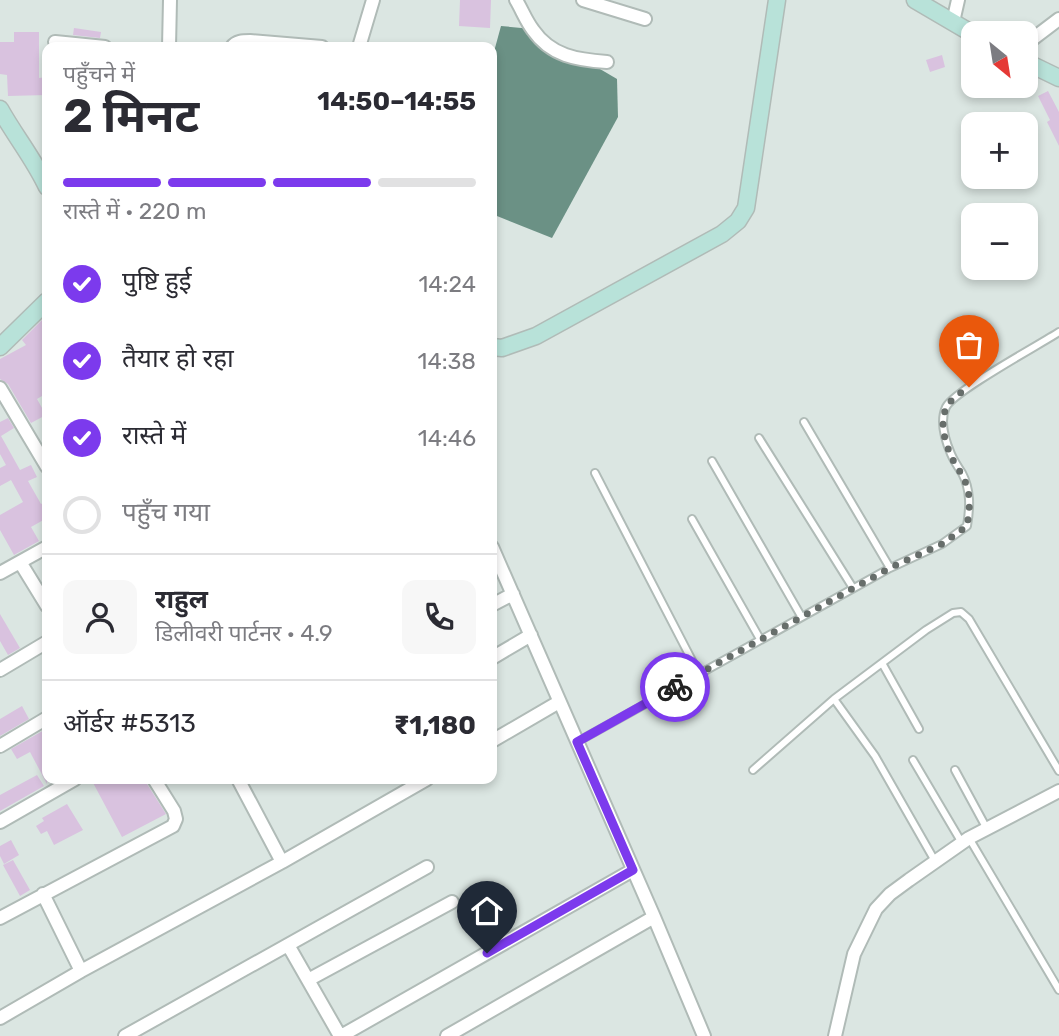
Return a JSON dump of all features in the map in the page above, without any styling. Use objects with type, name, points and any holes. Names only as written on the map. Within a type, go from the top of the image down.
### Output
[{"type":"street","points":[[169,42],[170,0]]},
{"type":"street","points":[[360,42],[373,0]]},
{"type":"street","points":[[516,0],[532,29],[556,52],[586,61],[607,62]]},
{"type":"street","points":[[583,0],[645,19]]},
{"type":"street","points":[[497,348],[536,335],[712,240],[738,221],[746,208],[777,0]]},
{"type":"street","points":[[915,0],[935,6],[961,27]]},
{"type":"street","points":[[953,22],[958,0]]},
{"type":"street","points":[[1038,35],[1059,19]]},
{"type":"street","points":[[238,42],[262,42]]},
{"type":"street","points":[[1038,68],[1059,78]]},
{"type":"street","points":[[0,109],[23,146],[42,165]]},
{"type":"street","points":[[0,346],[42,307]]},
{"type":"street","points":[[0,388],[42,449]]},
{"type":"street","points":[[0,573],[42,550]]},
{"type":"street","points":[[497,558],[654,917],[700,1035]]},
{"type":"street","points":[[19,562],[42,598]]},
{"type":"street","points":[[497,602],[513,594]]},
{"type":"street","points":[[497,655],[531,635]]},
{"type":"street","points":[[0,670],[42,645]]},
{"type":"street","points":[[497,738],[559,702]]},
{"type":"street","points":[[0,746],[42,721]]},
{"type":"street","points":[[0,822],[66,784]]},
{"type":"street","points":[[0,918],[173,826],[176,819],[174,811],[157,784]]},
{"type":"street","points":[[241,784],[282,862]]},
{"type":"street","points":[[0,1018],[418,784]]},
{"type":"street","points":[[835,1036],[854,954],[876,909],[890,894],[966,840],[1059,791]]},
{"type":"street","points":[[125,1036],[427,867]]},
{"type":"street","points":[[288,945],[341,1036],[633,870]]},
{"type":"street","points":[[43,894],[81,971]]},
{"type":"street","points":[[308,980],[452,902]]},
{"type":"street","points":[[447,1036],[654,917]]},
{"type":"lane","points":[[577,742],[853,588],[942,544],[967,526],[970,510],[968,490],[945,438],[943,419],[946,406],[969,387],[1059,332]]},
{"type":"lane","points":[[804,422],[890,568]]},
{"type":"lane","points":[[759,438],[853,588]]},
{"type":"lane","points":[[712,461],[802,616]]},
{"type":"lane","points":[[594,473],[699,674]]},
{"type":"lane","points":[[692,519],[760,639]]},
{"type":"lane","points":[[753,770],[834,699],[926,630],[953,613],[961,612],[969,619],[1059,771]]},
{"type":"lane","points":[[882,663],[919,729]]},
{"type":"lane","points":[[834,699],[875,756],[935,862]]},
{"type":"lane","points":[[913,760],[1059,990]]},
{"type":"lane","points":[[955,770],[987,828]]},
{"type":"shaded area","points":[[501,26],[532,29],[617,79],[618,117],[552,238],[497,216],[497,42]]},
{"type":"building","points":[[460,0],[491,0],[490,28],[459,26]]},
{"type":"building","points":[[74,28],[101,32],[100,38],[73,35]]},
{"type":"building","points":[[14,32],[39,32],[39,78],[42,78],[42,95],[8,96],[7,75],[0,74],[0,42],[14,42]]},
{"type":"building","points":[[942,55],[945,67],[930,72],[926,60]]},
{"type":"building","points":[[1048,91],[1059,112],[1059,146],[1047,122],[1050,120],[1038,96]]},
{"type":"building","points":[[42,320],[42,396],[37,399],[42,408],[42,417],[31,423],[8,384],[0,379],[0,359],[26,345],[22,340]]},
{"type":"building","points":[[8,418],[14,428],[1,436],[20,470],[31,465],[37,477],[28,481],[42,504],[42,521],[31,527],[39,541],[14,555],[0,530],[0,515],[23,502],[11,480],[0,486],[0,468],[6,465],[0,454],[0,422]]},
{"type":"building","points":[[0,614],[20,648],[8,655],[0,641]]},
{"type":"building","points":[[22,706],[29,719],[0,736],[0,719]]},
{"type":"building","points":[[42,731],[42,775],[30,752],[17,759],[11,749]]},
{"type":"building","points":[[37,775],[44,786],[0,811],[0,795]]},
{"type":"building","points":[[94,784],[147,784],[166,814],[122,837]]},
{"type":"building","points":[[67,804],[83,830],[54,845],[47,831],[41,834],[36,826],[44,821],[42,818]]},
{"type":"building","points":[[11,840],[19,855],[4,864],[0,856],[0,846]]},
{"type":"building","points":[[13,860],[30,890],[20,896],[3,865]]},
{"type":"way so far","points":[[675,687],[890,568],[942,544],[967,526],[970,510],[968,490],[952,458],[945,438],[943,419],[946,406],[969,387]]},
{"type":"route","points":[[487,953],[633,870],[577,742],[675,687]]}]
